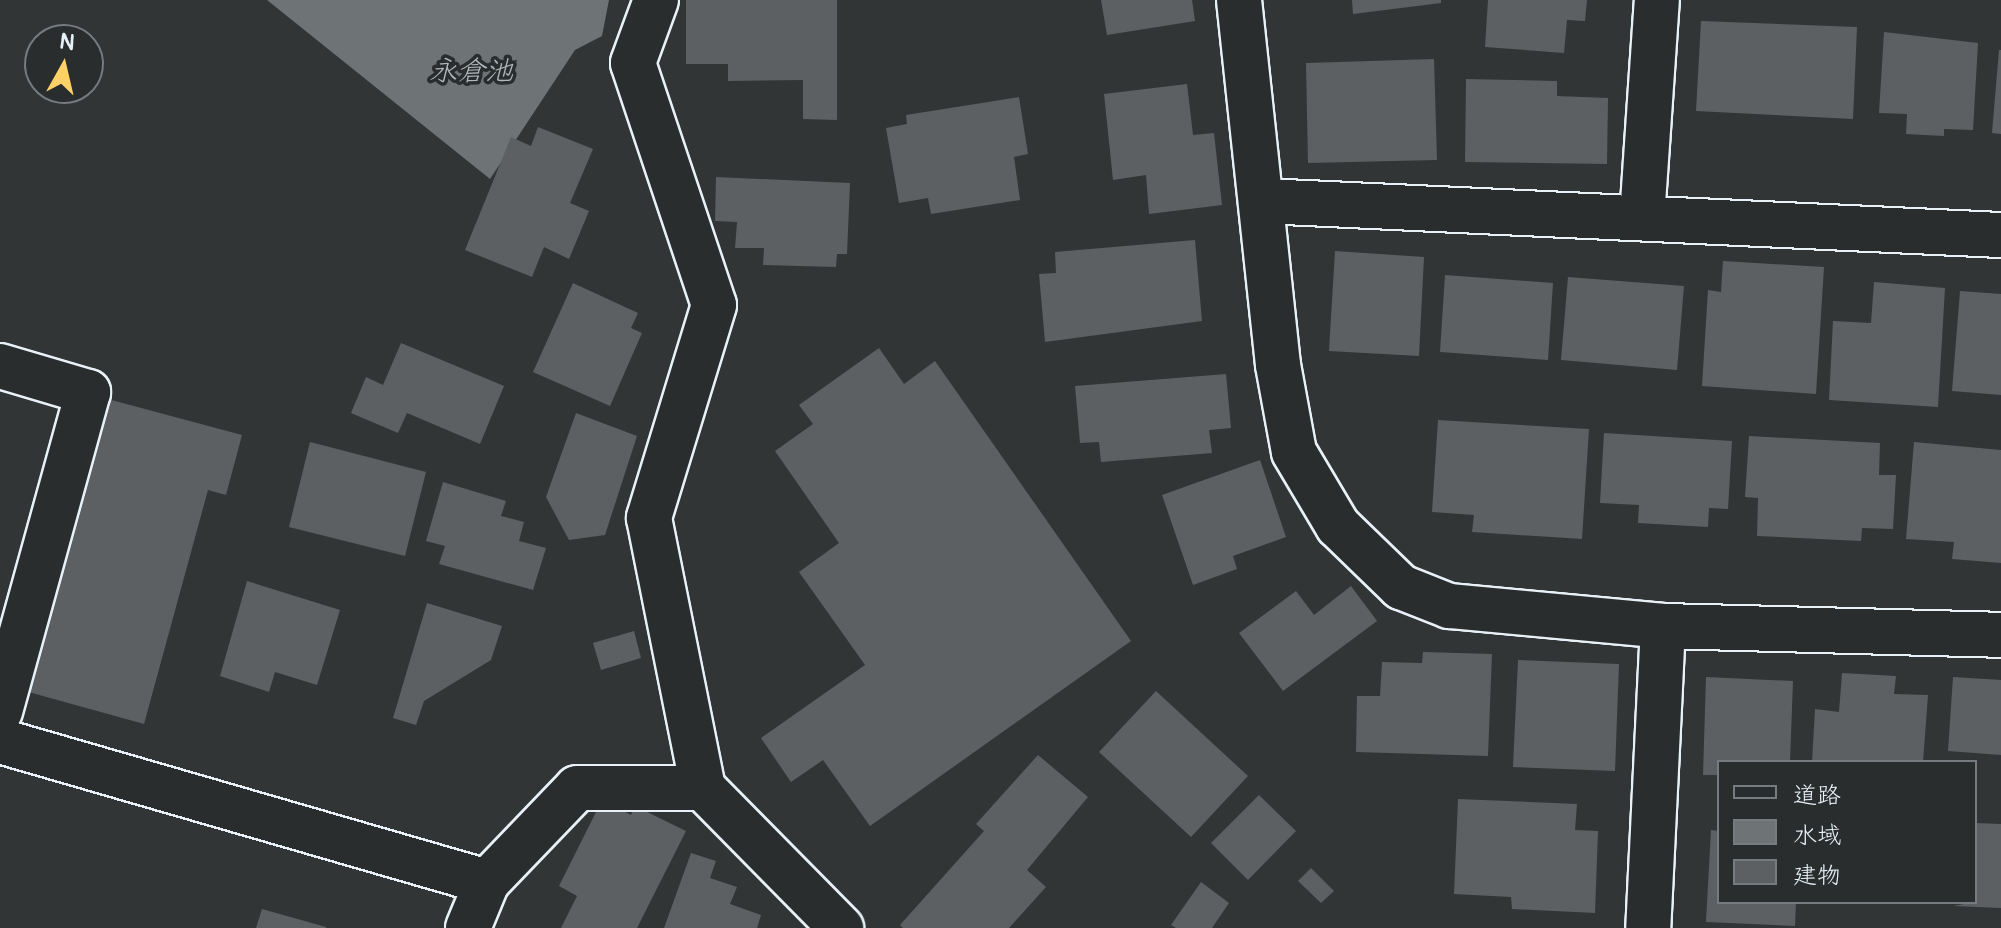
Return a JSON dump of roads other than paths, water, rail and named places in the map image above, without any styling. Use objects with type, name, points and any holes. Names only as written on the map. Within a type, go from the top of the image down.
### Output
[{"type":"street","points":[[656,0],[633,63],[714,305],[649,518],[703,788],[841,928]]},
{"type":"street","points":[[1239,0],[1263,201],[1278,365],[1294,452],[1338,526],[1401,587],[1449,606],[1663,626],[2001,635]]},
{"type":"street","points":[[1642,218],[1657,0]]},
{"type":"street","points":[[1263,201],[2001,235]]},
{"type":"street","points":[[0,366],[88,392],[0,711]]},
{"type":"street","points":[[1648,928],[1663,626]]},
{"type":"street","points":[[0,741],[487,882]]},
{"type":"street","points":[[468,928],[487,882],[577,788],[703,788]]},
{"type":"water","name":"永倉池","points":[[267,0],[609,0],[602,36],[575,50],[490,179]]}]
